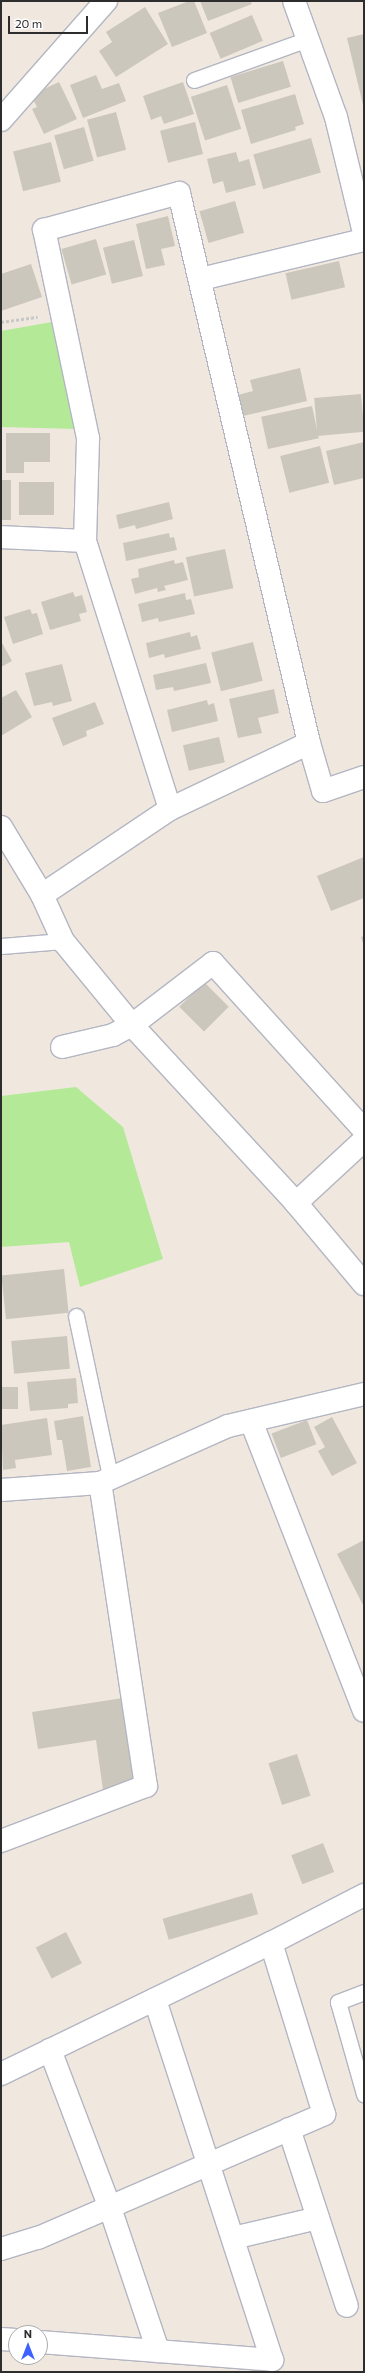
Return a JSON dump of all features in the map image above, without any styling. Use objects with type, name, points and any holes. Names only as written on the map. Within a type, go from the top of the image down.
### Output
[{"type":"street","points":[[1,120],[106,1]]},
{"type":"street","points":[[294,1],[336,117],[364,233]]},
{"type":"street","points":[[170,809],[85,541],[88,438],[44,230],[179,193],[201,279],[309,743],[323,791],[364,777]]},
{"type":"street","points":[[201,279],[364,240]]},
{"type":"street","points":[[1,536],[85,541]]},
{"type":"street","points":[[42,895],[170,809],[309,743]]},
{"type":"street","points":[[1,827],[42,895],[63,941],[132,1025],[296,1203],[364,1284]]},
{"type":"street","points":[[62,1047],[114,1035],[132,1025],[213,963],[364,1130]]},
{"type":"street","points":[[296,1203],[364,1140]]},
{"type":"street","points":[[1,1490],[105,1482],[228,1426],[364,1394]]},
{"type":"street","points":[[251,1421],[364,1711]]},
{"type":"street","points":[[1,1840],[146,1786],[105,1482]]},
{"type":"street","points":[[1,2074],[271,1943],[364,1895]]},
{"type":"street","points":[[1,2249],[38,2238],[110,2208],[324,2114],[271,1943]]},
{"type":"street","points":[[48,2343],[272,2360],[155,1999]]},
{"type":"street","points":[[50,2050],[110,2208],[158,2351]]},
{"type":"street","points":[[289,2129],[346,2306]]},
{"type":"street","points":[[233,2238],[318,2218]]},
{"type":"lane","points":[[194,80],[308,39]]},
{"type":"lane","points":[[1,946],[63,941]]},
{"type":"lane","points":[[76,1316],[105,1482]]},
{"type":"lane","points":[[364,1992],[338,2002],[364,2094]]},
{"type":"path","points":[[1,322],[61,313]]},
{"type":"green space","points":[[52,322],[76,429],[1,427],[1,331]]},
{"type":"green space","points":[[76,1087],[123,1127],[163,1259],[80,1287],[69,1242],[1,1247],[1,1096]]},
{"type":"building","points":[[189,1],[194,1],[207,33],[172,47],[158,13]]},
{"type":"building","points":[[200,1],[250,1],[252,4],[208,21]]},
{"type":"building","points":[[145,7],[168,44],[116,77],[99,51],[112,42],[106,32]]},
{"type":"building","points":[[252,15],[263,41],[221,59],[210,33]]},
{"type":"building","points":[[364,34],[364,105],[363,105],[347,38]]},
{"type":"building","points":[[283,61],[291,87],[238,103],[230,77]]},
{"type":"building","points":[[96,75],[102,89],[119,83],[126,101],[83,118],[70,85]]},
{"type":"building","points":[[59,82],[77,119],[44,134],[32,109],[37,107],[31,95]]},
{"type":"building","points":[[183,82],[194,114],[164,124],[161,116],[151,120],[143,96]]},
{"type":"building","points":[[227,85],[241,129],[205,140],[191,97]]},
{"type":"building","points":[[295,94],[304,124],[295,127],[296,130],[251,144],[241,110]]},
{"type":"building","points":[[116,112],[126,150],[97,157],[87,120]]},
{"type":"building","points":[[195,122],[203,154],[168,163],[160,131]]},
{"type":"building","points":[[84,127],[94,161],[64,169],[54,136]]},
{"type":"building","points":[[311,138],[321,173],[263,189],[253,155]]},
{"type":"building","points":[[51,142],[61,182],[23,191],[13,151]]},
{"type":"building","points":[[236,152],[239,162],[249,159],[256,185],[226,193],[223,181],[213,184],[207,159]]},
{"type":"building","points":[[235,201],[244,233],[209,243],[199,211]]},
{"type":"building","points":[[168,216],[175,246],[161,249],[165,265],[146,269],[136,224]]},
{"type":"building","points":[[96,239],[106,275],[72,284],[61,249]]},
{"type":"building","points":[[134,240],[143,276],[112,284],[103,248]]},
{"type":"building","points":[[339,261],[345,287],[291,300],[285,273]]},
{"type":"building","points":[[31,264],[42,297],[1,311],[1,274]]},
{"type":"building","points":[[300,368],[307,401],[243,416],[238,395],[253,391],[250,380]]},
{"type":"building","points":[[361,394],[364,432],[317,436],[314,398]]},
{"type":"building","points":[[312,406],[319,438],[268,449],[261,417]]},
{"type":"building","points":[[6,433],[50,433],[50,462],[24,462],[24,473],[6,473]]},
{"type":"building","points":[[364,442],[364,478],[334,485],[326,451]]},
{"type":"building","points":[[320,446],[329,483],[289,493],[280,456]]},
{"type":"building","points":[[1,480],[11,480],[11,520],[1,520]]},
{"type":"building","points":[[19,482],[54,482],[54,515],[19,515]]},
{"type":"building","points":[[169,502],[173,519],[136,529],[135,525],[119,529],[116,515]]},
{"type":"building","points":[[169,533],[170,538],[174,537],[177,550],[126,561],[123,543]]},
{"type":"building","points":[[225,549],[233,588],[194,596],[186,557]]},
{"type":"building","points":[[174,560],[175,564],[183,562],[188,580],[164,586],[166,590],[158,592],[157,588],[135,594],[131,579],[139,577],[138,569]]},
{"type":"building","points":[[73,592],[75,597],[82,595],[87,612],[79,614],[81,621],[50,630],[41,602]]},
{"type":"building","points":[[185,593],[186,600],[191,599],[195,614],[159,622],[158,618],[142,622],[138,604]]},
{"type":"building","points":[[30,609],[32,614],[37,613],[43,634],[13,644],[4,617]]},
{"type":"building","points":[[190,632],[191,637],[197,635],[201,649],[165,658],[164,654],[149,658],[146,643]]},
{"type":"building","points":[[1,641],[12,661],[1,667]]},
{"type":"building","points":[[253,642],[263,681],[221,691],[211,652]]},
{"type":"building","points":[[206,663],[211,683],[174,691],[173,687],[156,690],[153,675]]},
{"type":"building","points":[[62,664],[72,701],[53,706],[52,702],[34,706],[25,673]]},
{"type":"building","points":[[274,689],[279,713],[258,718],[262,733],[238,738],[229,699]]},
{"type":"building","points":[[16,690],[32,717],[1,736],[1,698]]},
{"type":"building","points":[[207,700],[208,705],[214,703],[218,721],[172,732],[167,710]]},
{"type":"building","points":[[95,702],[104,724],[86,731],[87,736],[63,746],[52,718]]},
{"type":"building","points":[[219,737],[225,762],[189,771],[183,745]]},
{"type":"building","points":[[364,857],[364,898],[331,911],[317,876]]},
{"type":"building","points":[[364,936],[364,946],[361,937]]},
{"type":"building","points":[[204,982],[229,1007],[204,1031],[179,1007]]},
{"type":"building","points":[[64,1269],[69,1313],[6,1319],[1,1276]]},
{"type":"building","points":[[67,1336],[70,1369],[14,1374],[11,1341]]},
{"type":"building","points":[[76,1378],[78,1403],[68,1404],[68,1408],[30,1411],[27,1382]]},
{"type":"building","points":[[1,1387],[18,1387],[18,1409],[1,1409]]},
{"type":"building","points":[[83,1416],[91,1467],[67,1471],[62,1440],[57,1440],[54,1421]]},
{"type":"building","points":[[332,1417],[357,1463],[332,1476],[318,1451],[325,1447],[314,1427]]},
{"type":"building","points":[[47,1418],[52,1455],[15,1460],[16,1468],[3,1470],[1,1425]]},
{"type":"building","points":[[307,1420],[316,1444],[281,1458],[272,1434]]},
{"type":"building","points":[[364,1540],[364,1607],[337,1554]]},
{"type":"building","points":[[123,1698],[136,1785],[103,1790],[96,1740],[38,1749],[32,1712]]},
{"type":"building","points":[[297,1754],[311,1796],[282,1805],[268,1763]]},
{"type":"building","points":[[323,1843],[334,1872],[302,1884],[291,1855]]},
{"type":"building","points":[[252,1893],[258,1914],[169,1940],[163,1919]]},
{"type":"building","points":[[66,1932],[82,1963],[52,1979],[36,1947]]}]
